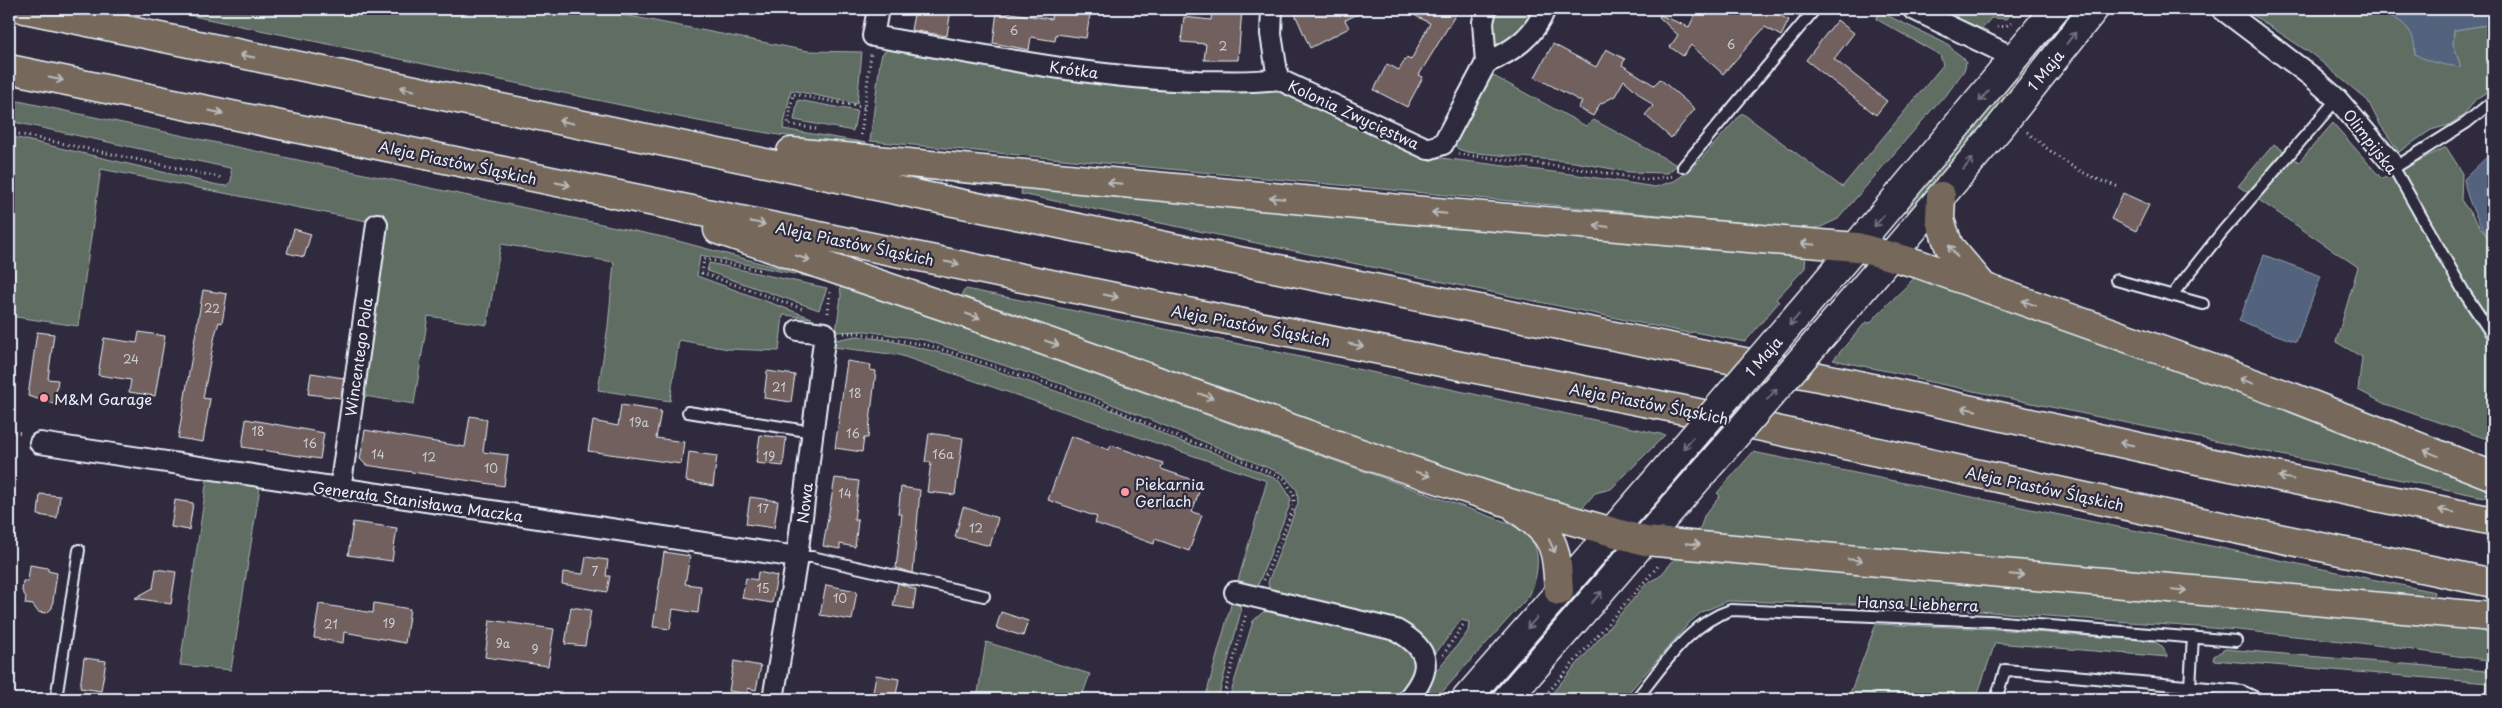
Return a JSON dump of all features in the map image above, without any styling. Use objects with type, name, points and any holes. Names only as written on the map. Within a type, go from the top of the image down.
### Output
[{"type":"highway","points":[[25,9],[1199,253],[1854,384],[2193,459],[2493,521]]},
{"type":"highway","name":"Aleja Piastów Śląskich","points":[[9,69],[1187,312],[1684,410],[2493,583]]},
{"type":"highway","points":[[613,132],[818,155],[1391,209],[1857,247],[1892,255],[2292,398],[2493,476]]},
{"type":"highway","points":[[607,193],[1025,333],[1377,459],[1506,502],[1609,533],[1644,541],[2493,617]]},
{"type":"highway","points":[[1941,196],[1940,220],[1949,246],[1985,288]]},
{"type":"highway","points":[[1506,502],[1540,525],[1554,546],[1559,591]]},
{"type":"main road","name":"1 Maja","points":[[1466,699],[1857,247],[2055,9]]},
{"type":"main road","name":"1 Maja","points":[[1507,699],[1892,255],[2000,126],[2094,9]]},
{"type":"street","points":[[873,36],[878,9]]},
{"type":"street","name":"Kolonia Zwycięstwa","points":[[1272,9],[1271,34],[1278,78],[1428,149],[1443,144]]},
{"type":"street","points":[[1443,144],[1486,63],[1483,22],[1486,9]]},
{"type":"street","points":[[1486,63],[1504,55],[1528,38],[1545,9]]},
{"type":"street","points":[[1913,9],[2015,58]]},
{"type":"street","name":"Olimpijska","points":[[2222,9],[2312,77],[2337,99],[2392,165]]},
{"type":"street","name":"Krótka","points":[[873,36],[1080,70],[1160,80],[1257,82],[1278,78]]},
{"type":"street","name":"Wincentego Pola","points":[[340,490],[377,224]]},
{"type":"street","points":[[798,330],[826,325]]},
{"type":"street","name":"Nowa","points":[[773,699],[796,557],[826,325]]},
{"type":"street","name":"Generała Stanisława Maczka","points":[[40,443],[340,490],[796,557]]},
{"type":"street","points":[[1235,592],[1396,630],[1414,640],[1421,649],[1425,662],[1424,671],[1416,690],[1408,699]]},
{"type":"lane","points":[[1683,167],[1815,9]]},
{"type":"lane","points":[[2172,295],[2223,231],[2337,99]]},
{"type":"lane","points":[[2392,165],[2466,122],[2493,101]]},
{"type":"lane","name":"Olimpijska","points":[[2392,165],[2465,294],[2493,336]]},
{"type":"lane","points":[[2116,280],[2203,304]]},
{"type":"lane","points":[[688,412],[813,432]]},
{"type":"lane","points":[[56,699],[78,550]]},
{"type":"lane","points":[[796,557],[812,557],[984,596]]},
{"type":"lane","name":"Hansa Liebherra","points":[[1636,699],[1699,625],[1716,615],[1731,610],[1990,621],[2236,641]]},
{"type":"lane","points":[[2190,686],[2193,637]]},
{"type":"lane","points":[[1996,699],[2005,670],[2242,690],[2259,699]]},
{"type":"path","points":[[1984,43],[1993,27],[2006,26],[2016,19]]},
{"type":"path","points":[[862,130],[873,36]]},
{"type":"path","points":[[824,130],[788,124],[793,94],[866,108]]},
{"type":"path","points":[[2021,127],[2072,168],[2088,177],[2119,187]]},
{"type":"path","points":[[9,132],[223,178]]},
{"type":"path","points":[[852,135],[861,137]]},
{"type":"path","points":[[1443,144],[1458,154],[1472,157],[1574,168],[1649,180],[1673,176],[1683,167]]},
{"type":"path","points":[[763,271],[704,259],[702,273],[807,310]]},
{"type":"path","points":[[831,289],[826,325],[838,335],[858,333],[931,346],[1082,396],[1182,439],[1217,450],[1285,479],[1294,496],[1294,507],[1263,584],[1247,610],[1223,699]]},
{"type":"path","points":[[1542,699],[1664,561]]},
{"type":"green space","points":[[159,9],[614,9],[614,13],[808,51],[862,52],[857,104],[791,90],[783,129],[867,143],[867,146],[779,135],[698,121]]},
{"type":"green space","points":[[1492,9],[1537,9],[1532,20],[1496,52],[1488,37]]},
{"type":"green space","points":[[1938,9],[2015,9],[2007,19],[1991,18],[1982,29]]},
{"type":"green space","points":[[2070,9],[2081,9],[2025,79],[1908,215],[1906,208]]},
{"type":"green space","points":[[2244,9],[2379,9],[2402,22],[2415,38],[2415,54],[2461,67],[2453,44],[2454,30],[2493,24],[2493,88],[2476,99],[2464,115],[2449,125],[2431,130],[2399,152],[2379,123],[2368,101],[2313,55]]},
{"type":"green space","points":[[1880,12],[1949,45],[1966,62],[1965,69],[1945,97],[1941,99],[1838,219],[1821,227],[1808,229],[870,141],[880,62],[882,54],[888,49],[1273,90],[1294,94],[1433,157],[1578,175],[1655,187],[1674,181],[1691,170],[1742,113],[1842,187],[1943,65],[1940,55],[1876,19]]},
{"type":"green space","points":[[1488,73],[1586,126],[1594,120],[1677,165],[1668,173],[1629,172],[1574,162],[1467,152],[1458,149],[1454,143]]},
{"type":"green space","points":[[9,99],[663,237],[824,280],[700,255],[697,276],[812,318],[783,315],[779,351],[728,349],[679,340],[670,401],[598,390],[608,326],[614,262],[501,244],[487,325],[428,316],[414,404],[358,395],[382,224],[101,169],[78,326],[9,316],[9,181],[13,148],[9,147],[9,136],[218,185],[227,186],[232,175],[230,168],[9,121]]},
{"type":"green space","points":[[798,100],[857,111],[853,131],[794,120]]},
{"type":"green space","points":[[2333,123],[2382,179],[2446,147],[2462,172],[2461,200],[2493,245],[2493,441],[2385,404],[2358,390],[2362,357],[2336,342],[2358,267],[2238,186],[2274,144],[2299,162]]},
{"type":"green space","points":[[1022,184],[1806,254],[1805,268],[1776,299],[1779,302],[1745,342],[1694,332],[1688,333],[1021,194]]},
{"type":"green space","points":[[709,263],[827,288],[819,310],[707,271]]},
{"type":"green space","points":[[1916,276],[2493,484],[2493,499],[1833,360],[1866,322],[1870,323]]},
{"type":"green space","points":[[840,284],[1509,523],[1529,536],[1536,549],[1536,574],[1529,596],[1436,699],[1413,699],[1464,637],[1468,631],[1469,622],[1461,620],[1433,657],[1430,646],[1417,634],[1270,593],[1268,582],[1298,503],[1297,490],[1283,474],[1065,385],[925,340],[866,331],[836,332],[841,296]]},
{"type":"green space","points":[[966,289],[1254,347],[1665,435],[1611,489],[1595,493],[1578,513],[966,301],[962,299],[963,292]]},
{"type":"green space","points":[[856,336],[887,340],[950,355],[1117,412],[1176,440],[1215,453],[1281,481],[1291,499],[1258,585],[1256,588],[1237,584],[1267,481],[899,355],[833,347],[835,340]]},
{"type":"green space","points":[[1753,452],[2435,592],[2433,602],[1694,535],[1701,526],[1704,516],[1720,496],[1717,493]]},
{"type":"green space","points":[[207,479],[260,487],[231,670],[180,665]]},
{"type":"green space","points":[[1679,554],[2493,628],[2493,699],[2485,699],[2488,683],[2213,660],[2214,656],[2225,649],[2487,671],[2487,660],[2360,643],[2238,630],[1896,605],[1728,601],[1702,612],[1690,622],[1623,699],[1547,699],[1648,582],[1659,577]]},
{"type":"green space","points":[[1590,576],[1594,582],[1493,699],[1480,699]]},
{"type":"green space","points":[[1232,601],[1240,606],[1241,611],[1218,699],[1205,699]]},
{"type":"green space","points":[[1273,611],[1402,641],[1412,658],[1414,670],[1413,676],[1400,699],[1229,699],[1253,621],[1263,612]]},
{"type":"green space","points":[[1876,624],[1993,629],[2153,641],[2162,646],[2168,657],[1995,643],[1976,699],[1848,699]]},
{"type":"green space","points":[[986,642],[1090,674],[1081,699],[977,699]]},
{"type":"water","points":[[2379,9],[2489,9],[2493,11],[2493,24],[2454,30],[2453,44],[2461,67],[2432,62],[2415,54],[2412,37],[2405,26]]},
{"type":"water","points":[[2493,151],[2493,245],[2471,205],[2464,179]]},
{"type":"water","points":[[2264,255],[2321,276],[2296,342],[2239,321]]},
{"type":"building","points":[[915,9],[951,9],[947,36],[911,30]]},
{"type":"building","points":[[1060,9],[1091,9],[1086,38],[1056,34],[1055,41],[1031,37],[1029,50],[993,43],[997,11],[1051,19],[1052,13],[1059,14]]},
{"type":"building","points":[[1212,9],[1242,9],[1238,60],[1204,60],[1206,44],[1181,42],[1184,17],[1211,20]]},
{"type":"building","points":[[1306,9],[1370,9],[1345,20],[1349,28],[1310,48],[1295,14]]},
{"type":"building","points":[[1402,9],[1459,9],[1419,75],[1423,77],[1407,107],[1374,90],[1387,64],[1399,70],[1406,58],[1411,60],[1430,23]]},
{"type":"building","points":[[1698,9],[1767,9],[1789,20],[1781,36],[1765,27],[1723,74],[1691,45],[1683,56],[1670,47],[1678,35],[1659,17],[1660,15],[1689,27]]},
{"type":"building","points":[[1837,20],[1854,33],[1834,59],[1887,101],[1876,115],[1806,60]]},
{"type":"building","points":[[1553,44],[1596,67],[1606,49],[1625,59],[1622,65],[1654,85],[1660,79],[1695,109],[1671,138],[1645,115],[1653,106],[1624,80],[1615,96],[1600,104],[1593,116],[1578,108],[1582,102],[1535,77]]},
{"type":"building","points":[[2123,193],[2149,205],[2136,231],[2111,219]]},
{"type":"building","points":[[294,229],[311,234],[304,257],[287,253]]},
{"type":"building","points":[[203,290],[227,294],[222,323],[219,322],[215,335],[203,398],[210,399],[203,442],[178,438]]},
{"type":"building","points":[[37,332],[54,334],[48,379],[58,380],[54,404],[28,396]]},
{"type":"building","points":[[139,332],[165,336],[155,396],[129,392],[131,380],[98,375],[104,338],[137,343]]},
{"type":"building","points":[[847,361],[871,365],[870,370],[876,371],[868,438],[864,438],[862,452],[835,448]]},
{"type":"building","points":[[767,371],[795,375],[791,402],[764,398]]},
{"type":"building","points":[[311,373],[344,378],[341,398],[308,394]]},
{"type":"building","points":[[621,405],[661,411],[656,438],[684,442],[681,464],[588,451],[593,421],[618,426]]},
{"type":"building","points":[[470,416],[487,419],[483,452],[508,455],[504,486],[366,465],[360,459],[365,430],[465,447]]},
{"type":"building","points":[[246,419],[324,433],[320,459],[242,447]]},
{"type":"building","points":[[929,433],[963,438],[955,495],[927,492],[931,462],[925,462]]},
{"type":"building","points":[[760,435],[786,438],[783,466],[756,463]]},
{"type":"building","name":"Piekarnia Gerlach","points":[[1071,436],[1109,450],[1111,445],[1163,463],[1161,469],[1202,483],[1192,512],[1202,515],[1189,551],[1155,539],[1154,544],[1095,523],[1097,517],[1048,500]]},
{"type":"building","points":[[689,452],[717,456],[713,486],[686,481]]},
{"type":"building","points":[[835,478],[859,481],[854,520],[858,520],[855,547],[840,544],[840,549],[823,546]]},
{"type":"building","points":[[901,487],[920,490],[913,573],[896,568],[902,514],[898,514]]},
{"type":"building","points":[[40,494],[60,496],[57,518],[38,515]]},
{"type":"building","points":[[750,497],[778,501],[774,528],[746,524]]},
{"type":"building","points":[[175,500],[193,503],[189,530],[171,527]]},
{"type":"building","points":[[963,507],[998,518],[990,546],[955,537]]},
{"type":"building","points":[[353,522],[397,528],[392,561],[348,555]]},
{"type":"building","points":[[664,552],[690,556],[685,584],[701,586],[698,613],[673,609],[670,629],[653,627]]},
{"type":"building","points":[[586,557],[608,560],[606,576],[610,576],[607,592],[562,584],[563,572],[583,574]]},
{"type":"building","points":[[30,565],[48,568],[48,571],[57,573],[52,608],[47,613],[38,612],[33,605],[25,604],[26,597],[22,591],[23,581],[28,581]]},
{"type":"building","points":[[156,569],[176,572],[171,604],[135,598],[153,588]]},
{"type":"building","points":[[758,572],[777,576],[772,603],[742,598],[746,578],[757,580]]},
{"type":"building","points":[[898,583],[916,590],[913,609],[893,606]]},
{"type":"building","points":[[826,585],[857,591],[852,620],[820,615]]},
{"type":"building","points":[[374,603],[410,609],[405,643],[344,632],[343,643],[314,638],[319,604],[373,613]]},
{"type":"building","points":[[571,607],[591,610],[585,646],[565,644]]},
{"type":"building","points":[[1001,612],[1028,621],[1023,636],[996,628]]},
{"type":"building","points":[[490,620],[554,629],[548,666],[485,657]]},
{"type":"building","points":[[84,658],[106,661],[101,691],[80,688]]},
{"type":"building","points":[[734,661],[761,666],[756,690],[748,688],[747,694],[729,691]]},
{"type":"building","points":[[876,675],[899,679],[896,695],[873,692]]},
{"type":"place","name":"M&M Garage","points":[[44,398]]},
{"type":"place","name":"Piekarnia Gerlach","points":[[1125,492]]}]
